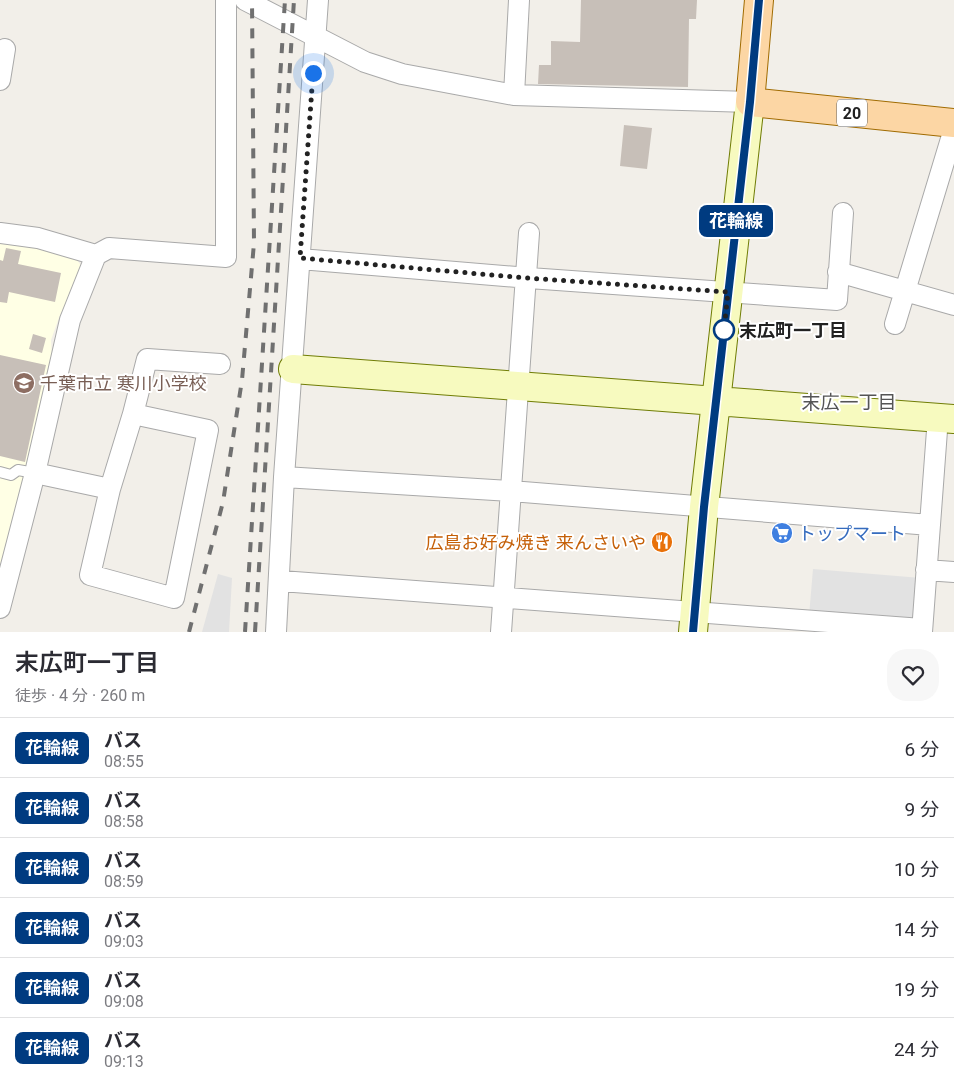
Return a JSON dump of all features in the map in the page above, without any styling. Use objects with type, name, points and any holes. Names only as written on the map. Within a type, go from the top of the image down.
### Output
[{"type":"main road","points":[[750,102],[759,0]]},
{"type":"main road","name":"20","points":[[750,102],[954,124]]},
{"type":"street","points":[[0,608],[35,473],[70,320],[96,255],[108,248],[226,257],[226,0]]},
{"type":"street","points":[[245,0],[365,62],[402,74],[514,94],[750,102],[704,507],[694,622]]},
{"type":"street","points":[[276,632],[284,477],[318,0]]},
{"type":"street","points":[[514,94],[519,0]]},
{"type":"street","points":[[0,80],[5,49]]},
{"type":"street","points":[[895,324],[954,129]]},
{"type":"street","points":[[300,258],[526,278],[837,300],[843,213]]},
{"type":"street","points":[[0,233],[38,238],[96,255]]},
{"type":"street","points":[[501,632],[529,233]]},
{"type":"street","points":[[838,272],[954,305]]},
{"type":"street","points":[[133,414],[208,430],[174,598],[90,575],[110,489],[133,414],[147,359],[220,364]]},
{"type":"street","points":[[280,582],[502,597],[694,622],[922,630],[930,525],[946,418],[293,369]]},
{"type":"street","points":[[35,473],[110,489]]},
{"type":"street","points":[[284,477],[510,491],[930,525]]},
{"type":"street","points":[[926,570],[954,572]]},
{"type":"lane","points":[[0,472],[11,474],[18,470],[35,473]]},
{"type":"shaded area","name":"千葉市立 寒川小学校","points":[[0,240],[73,255],[83,268],[60,315],[51,340],[52,359],[43,408],[0,565]]},
{"type":"shaded area","points":[[813,569],[921,578],[917,625],[809,616]]},
{"type":"shaded area","points":[[218,574],[232,578],[229,632],[202,632]]},
{"type":"building","points":[[581,0],[697,0],[696,19],[689,19],[688,87],[538,84],[539,65],[551,65],[551,41],[580,42]]},
{"type":"building","points":[[624,125],[652,128],[647,169],[620,166]]},
{"type":"building","points":[[6,248],[21,251],[18,264],[61,273],[55,302],[9,292],[7,303],[0,302],[0,260],[3,261]]},
{"type":"building","points":[[33,334],[46,338],[42,353],[29,349]]},
{"type":"building","points":[[0,355],[46,365],[25,462],[0,456]]},
{"type":"railway","points":[[189,632],[223,502],[242,380],[254,243],[252,0]]},
{"type":"railway","points":[[245,632],[285,0]]},
{"type":"railway","points":[[255,632],[294,0]]},
{"type":"bus line","name":"花輪線","points":[[693,632],[704,507],[750,102],[759,0]]},
{"type":"place","name":"末広町一丁目","points":[[724,330]]},
{"type":"place","name":"千葉市立 寒川小学校","points":[[24,383]]},
{"type":"place","name":"トップマート","points":[[782,533]]},
{"type":"place","name":"広島お好み焼き 来んさいや","points":[[662,542]]},
{"type":"district","name":"末広一丁目","points":[[849,402]]},
{"type":"route","points":[[313,73],[300,258],[526,278],[728,292],[724,330]]}]
